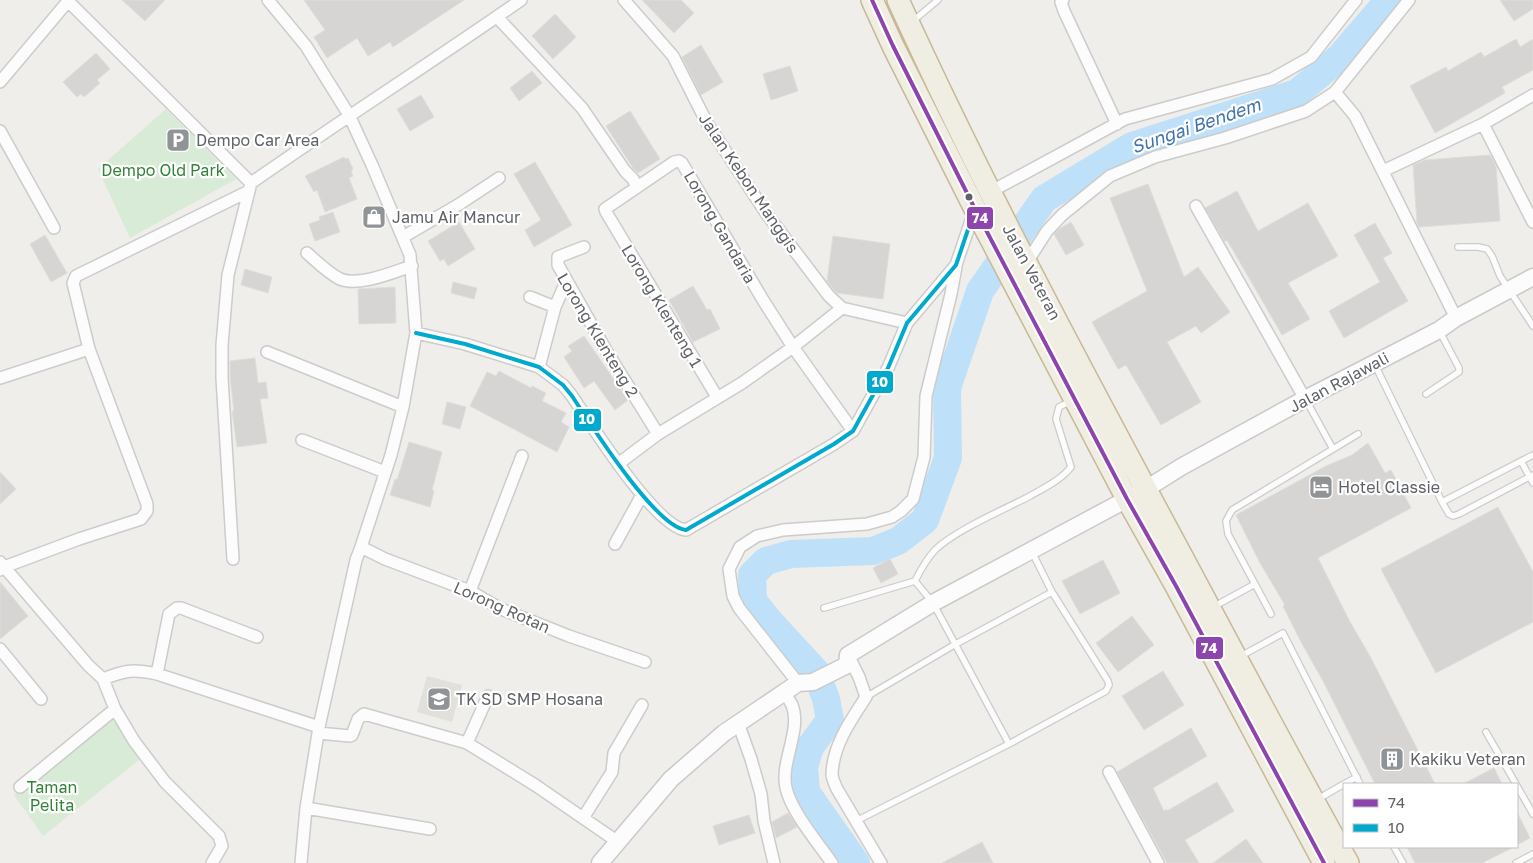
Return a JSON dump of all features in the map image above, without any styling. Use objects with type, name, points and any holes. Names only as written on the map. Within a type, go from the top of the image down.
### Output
[{"type":"highway","points":[[872,0],[897,54],[979,216],[1019,263]]},
{"type":"highway","name":"Jalan Veteran","points":[[898,0],[958,130],[993,198],[1076,402],[1324,863]]},
{"type":"highway","name":"Jalan Veteran","points":[[1019,263],[1145,488],[1348,863]]},
{"type":"street","points":[[268,0],[306,46],[349,115],[404,237],[412,266],[416,333],[403,407],[385,472],[356,560],[318,730],[306,808],[301,863]]},
{"type":"street","points":[[212,863],[222,846],[219,836],[165,782],[134,740],[115,709],[103,678],[88,665],[1,567],[141,519],[147,511],[147,504],[89,349],[73,283],[76,276],[250,187],[349,115],[429,64],[521,0]]},
{"type":"street","name":"Jalan Kebon Manggis","points":[[624,0],[673,56],[707,123],[766,213],[812,275],[829,296],[842,308]]},
{"type":"street","points":[[1063,0],[1061,2],[1064,11],[1117,124]]},
{"type":"street","points":[[993,198],[1125,120],[1272,79],[1311,58],[1356,0]]},
{"type":"street","points":[[0,82],[68,1],[250,187]]},
{"type":"street","points":[[1019,263],[1062,215],[1110,176],[1155,157],[1225,138],[1306,111],[1335,92],[1401,3]]},
{"type":"street","points":[[497,17],[582,108],[625,171],[633,178],[636,187]]},
{"type":"street","points":[[1335,92],[1353,114],[1456,318]]},
{"type":"street","points":[[1383,171],[1483,124],[1533,95]]},
{"type":"street","points":[[1483,124],[1533,222]]},
{"type":"street","points":[[0,132],[54,228]]},
{"type":"street","name":"Lorong Gandaria","points":[[636,187],[674,162],[679,161],[682,163],[762,300],[793,346]]},
{"type":"street","points":[[404,237],[499,178]]},
{"type":"street","points":[[234,559],[223,395],[222,345],[228,275],[250,187]]},
{"type":"street","name":"Lorong Klenteng 1","points":[[636,187],[605,209],[717,397]]},
{"type":"street","points":[[1196,206],[1305,399]]},
{"type":"street","points":[[416,333],[465,344],[539,367],[563,386],[572,396],[618,464],[642,495],[674,526],[686,530],[853,431],[888,368],[906,323],[956,266],[979,216]]},
{"type":"street","name":"Lorong Klenteng 2","points":[[584,246],[558,257],[558,265],[566,282],[658,434]]},
{"type":"street","points":[[307,253],[341,279],[350,281],[362,281],[412,266]]},
{"type":"street","points":[[806,682],[739,608],[733,596],[729,569],[740,547],[757,536],[783,530],[867,524],[892,517],[901,512],[913,499],[924,457],[926,396],[952,294],[956,266]]},
{"type":"street","name":"Jalan Rajawali","points":[[603,862],[671,779],[724,733],[784,692],[847,660],[933,603],[1127,499],[1305,399],[1439,330],[1456,318],[1533,277]]},
{"type":"street","points":[[539,367],[555,307],[566,282]]},
{"type":"street","points":[[530,296],[555,307]]},
{"type":"street","points":[[618,464],[658,434],[742,383],[842,308],[906,323]]},
{"type":"street","points":[[793,346],[853,431]]},
{"type":"street","points":[[0,378],[89,349]]},
{"type":"street","points":[[267,352],[403,407]]},
{"type":"street","points":[[302,440],[385,472]]},
{"type":"street","points":[[470,591],[522,456]]},
{"type":"street","points":[[615,544],[642,495]]},
{"type":"street","name":"Lorong Rotan","points":[[361,547],[385,559],[470,591],[501,609],[569,636],[645,662]]},
{"type":"street","points":[[157,674],[169,614],[177,608],[257,637]]},
{"type":"street","points":[[0,649],[41,699]]},
{"type":"street","points":[[847,660],[859,677],[866,697],[848,725],[835,756],[832,776],[837,789],[881,863]]},
{"type":"street","points":[[103,678],[125,670],[140,670],[157,674],[318,730],[350,736],[358,718],[364,714],[467,743],[535,785],[618,842]]},
{"type":"street","points":[[784,692],[792,706],[794,718],[784,774],[786,789],[792,805],[832,863]]},
{"type":"street","points":[[467,743],[488,696]]},
{"type":"street","points":[[583,818],[612,772],[614,753],[642,705]]},
{"type":"street","points":[[20,787],[115,709]]},
{"type":"street","points":[[738,723],[751,758],[761,794],[764,820],[774,863]]},
{"type":"street","points":[[1109,772],[1158,863]]},
{"type":"street","points":[[306,808],[430,829]]},
{"type":"lane","points":[[909,24],[938,0]]},
{"type":"lane","points":[[1458,247],[1487,249],[1500,276],[1533,326]]},
{"type":"lane","points":[[1426,394],[1459,372],[1459,368],[1439,330]]},
{"type":"lane","points":[[1374,363],[1449,514],[1453,516],[1459,514],[1531,475]]},
{"type":"lane","points":[[1305,399],[1333,448]]},
{"type":"lane","points":[[824,608],[915,581],[923,565],[937,549],[960,533],[1040,490],[1065,474],[1071,467],[1056,419],[1059,407],[1076,402]]},
{"type":"lane","points":[[1271,614],[1228,534],[1226,521],[1232,510],[1358,434]]},
{"type":"lane","points":[[1442,502],[1533,455]]},
{"type":"lane","points":[[1521,461],[1531,475],[1533,483]]},
{"type":"lane","points":[[856,821],[1009,744],[1106,691],[1108,681],[1052,592],[1031,550]]},
{"type":"lane","points":[[915,581],[933,603],[1009,744]]},
{"type":"lane","points":[[1210,609],[1255,584]]},
{"type":"lane","points":[[866,697],[954,645],[1052,592]]},
{"type":"lane","points":[[1236,658],[1283,633],[1360,783]]},
{"type":"lane","points":[[1486,732],[1515,783]]},
{"type":"lane","points":[[1346,783],[1357,777]]},
{"type":"lane","points":[[1314,802],[1343,785]]},
{"type":"lane","points":[[1518,788],[1533,814]]},
{"type":"lane","points":[[1395,848],[1403,863]]},
{"type":"lane","points":[[1516,863],[1533,854]]},
{"type":"shaded area","name":"TK SD SMP Hosana","points":[[427,676],[462,685],[452,722],[417,712]]},
{"type":"green space","name":"Dempo Old Park","points":[[166,109],[236,179],[130,238],[98,169]]},
{"type":"green space","name":"Taman Pelita","points":[[115,717],[139,760],[43,836],[14,795]]},
{"type":"building","points":[[122,0],[165,0],[145,21]]},
{"type":"building","points":[[304,0],[464,0],[393,47],[390,42],[368,56],[357,38],[327,58],[314,37],[325,30]]},
{"type":"building","points":[[642,0],[681,0],[694,13],[674,33]]},
{"type":"building","points":[[1500,0],[1533,0],[1533,9],[1514,21]]},
{"type":"building","points":[[555,14],[576,37],[553,59],[532,36]]},
{"type":"building","points":[[1516,39],[1520,47],[1533,39],[1533,70],[1502,87],[1505,93],[1435,133],[1410,86],[1446,67],[1448,71],[1481,52],[1484,57]]},
{"type":"building","points":[[701,45],[723,82],[701,95],[682,57]]},
{"type":"building","points":[[96,53],[110,69],[97,80],[100,83],[84,97],[81,94],[77,97],[63,82]]},
{"type":"building","points":[[790,66],[798,91],[771,100],[763,74]]},
{"type":"building","points":[[532,71],[542,83],[519,101],[510,88]]},
{"type":"building","points":[[421,95],[434,117],[410,131],[397,109]]},
{"type":"building","points":[[630,111],[660,159],[638,173],[606,126]]},
{"type":"building","points":[[1490,155],[1496,166],[1500,221],[1419,227],[1417,223],[1413,165],[1425,160]]},
{"type":"building","points":[[344,157],[345,159],[348,158],[353,169],[351,170],[353,176],[349,178],[357,199],[325,212],[317,190],[314,192],[305,176]]},
{"type":"building","points":[[535,162],[572,225],[534,247],[525,230],[541,220],[514,174]]},
{"type":"building","points":[[1148,184],[1184,277],[1198,267],[1230,312],[1201,333],[1196,326],[1167,342],[1201,402],[1161,425],[1126,365],[1118,369],[1092,322],[1147,291],[1110,198]]},
{"type":"building","points":[[1237,191],[1258,231],[1308,203],[1338,256],[1288,283],[1310,319],[1282,335],[1227,240],[1225,242],[1205,208]]},
{"type":"building","points":[[333,212],[340,232],[315,241],[309,224],[320,220],[319,217]]},
{"type":"building","points":[[459,222],[475,249],[448,266],[444,259],[440,261],[428,241]]},
{"type":"building","points":[[1071,222],[1084,245],[1066,255],[1054,234]]},
{"type":"building","points":[[1375,223],[1392,253],[1383,258],[1408,301],[1344,338],[1329,311],[1380,282],[1354,235]]},
{"type":"building","points":[[45,235],[67,273],[51,282],[30,244]]},
{"type":"building","points":[[833,236],[890,244],[883,299],[837,293],[827,281]]},
{"type":"building","points":[[245,269],[272,277],[268,293],[241,285]]},
{"type":"building","points":[[453,282],[477,288],[474,299],[451,293]]},
{"type":"building","points":[[693,286],[707,310],[710,309],[720,329],[693,342],[669,300]]},
{"type":"building","points":[[395,287],[396,323],[359,324],[358,289]]},
{"type":"building","points":[[584,336],[628,400],[615,410],[594,381],[584,388],[564,357],[572,351],[568,346]]},
{"type":"building","points":[[255,358],[258,383],[266,382],[268,398],[260,399],[267,443],[237,447],[232,411],[234,411],[230,361]]},
{"type":"building","points":[[499,371],[531,388],[532,386],[546,393],[542,401],[566,413],[561,422],[569,427],[557,452],[470,406],[487,372],[496,376]]},
{"type":"building","points":[[447,402],[466,407],[460,429],[442,424]]},
{"type":"building","points":[[409,442],[442,452],[432,490],[434,491],[430,507],[390,495],[395,479],[397,480]]},
{"type":"building","points":[[1368,443],[1385,473],[1391,470],[1411,508],[1318,558],[1434,783],[1374,783],[1301,642],[1283,606],[1285,605],[1260,563],[1236,515],[1326,466],[1352,455]]},
{"type":"building","points":[[0,472],[16,489],[0,504]]},
{"type":"building","points":[[1498,507],[1533,572],[1533,622],[1436,673],[1381,569]]},
{"type":"building","points":[[890,559],[898,574],[881,583],[873,568]]},
{"type":"building","points":[[1103,560],[1120,593],[1080,614],[1062,581]]},
{"type":"building","points":[[0,582],[28,616],[0,639]]},
{"type":"building","points":[[1132,616],[1154,645],[1118,672],[1096,643]]},
{"type":"building","points":[[1163,671],[1184,705],[1144,730],[1122,696]]},
{"type":"building","points":[[1191,728],[1207,756],[1153,788],[1164,811],[1217,782],[1234,811],[1185,840],[1199,863],[1167,863],[1117,772]]},
{"type":"building","points":[[1494,768],[1502,783],[1465,783]]},
{"type":"building","points":[[788,813],[797,827],[776,838],[772,822]]},
{"type":"building","points":[[1518,814],[1530,838],[1518,844]]},
{"type":"building","points":[[749,815],[755,833],[719,845],[713,826]]},
{"type":"building","points":[[1246,839],[1263,863],[1213,863]]},
{"type":"building","points":[[982,842],[993,863],[942,863]]},
{"type":"building","points":[[1408,848],[1512,848],[1482,863],[1415,863]]},
{"type":"waterway","name":"Sungai Bendem","points":[[856,863],[806,792],[804,767],[810,747],[830,720],[826,699],[816,672],[753,601],[752,575],[766,561],[791,554],[873,551],[898,541],[925,520],[948,458],[947,388],[980,291],[1044,199],[1132,146],[1297,93],[1339,58],[1389,0]]},
{"type":"transit line","name":"74","points":[[872,0],[975,209],[1127,499],[1176,586],[1324,863]]},
{"type":"transit line","name":"10","points":[[416,333],[465,344],[539,367],[563,385],[624,472],[658,512],[673,524],[686,530],[853,431],[888,368],[907,323],[956,265],[975,209]]},
{"type":"place","name":"Dempo Car Area","points":[[178,140]]},
{"type":"place","name":"Jamu Air Mancur","points":[[374,217]]},
{"type":"place","name":"Hotel Classie","points":[[1321,487]]},
{"type":"place","name":"TK SD SMP Hosana","points":[[439,699]]},
{"type":"place","name":"Kakiku Veteran","points":[[1392,759]]}]
